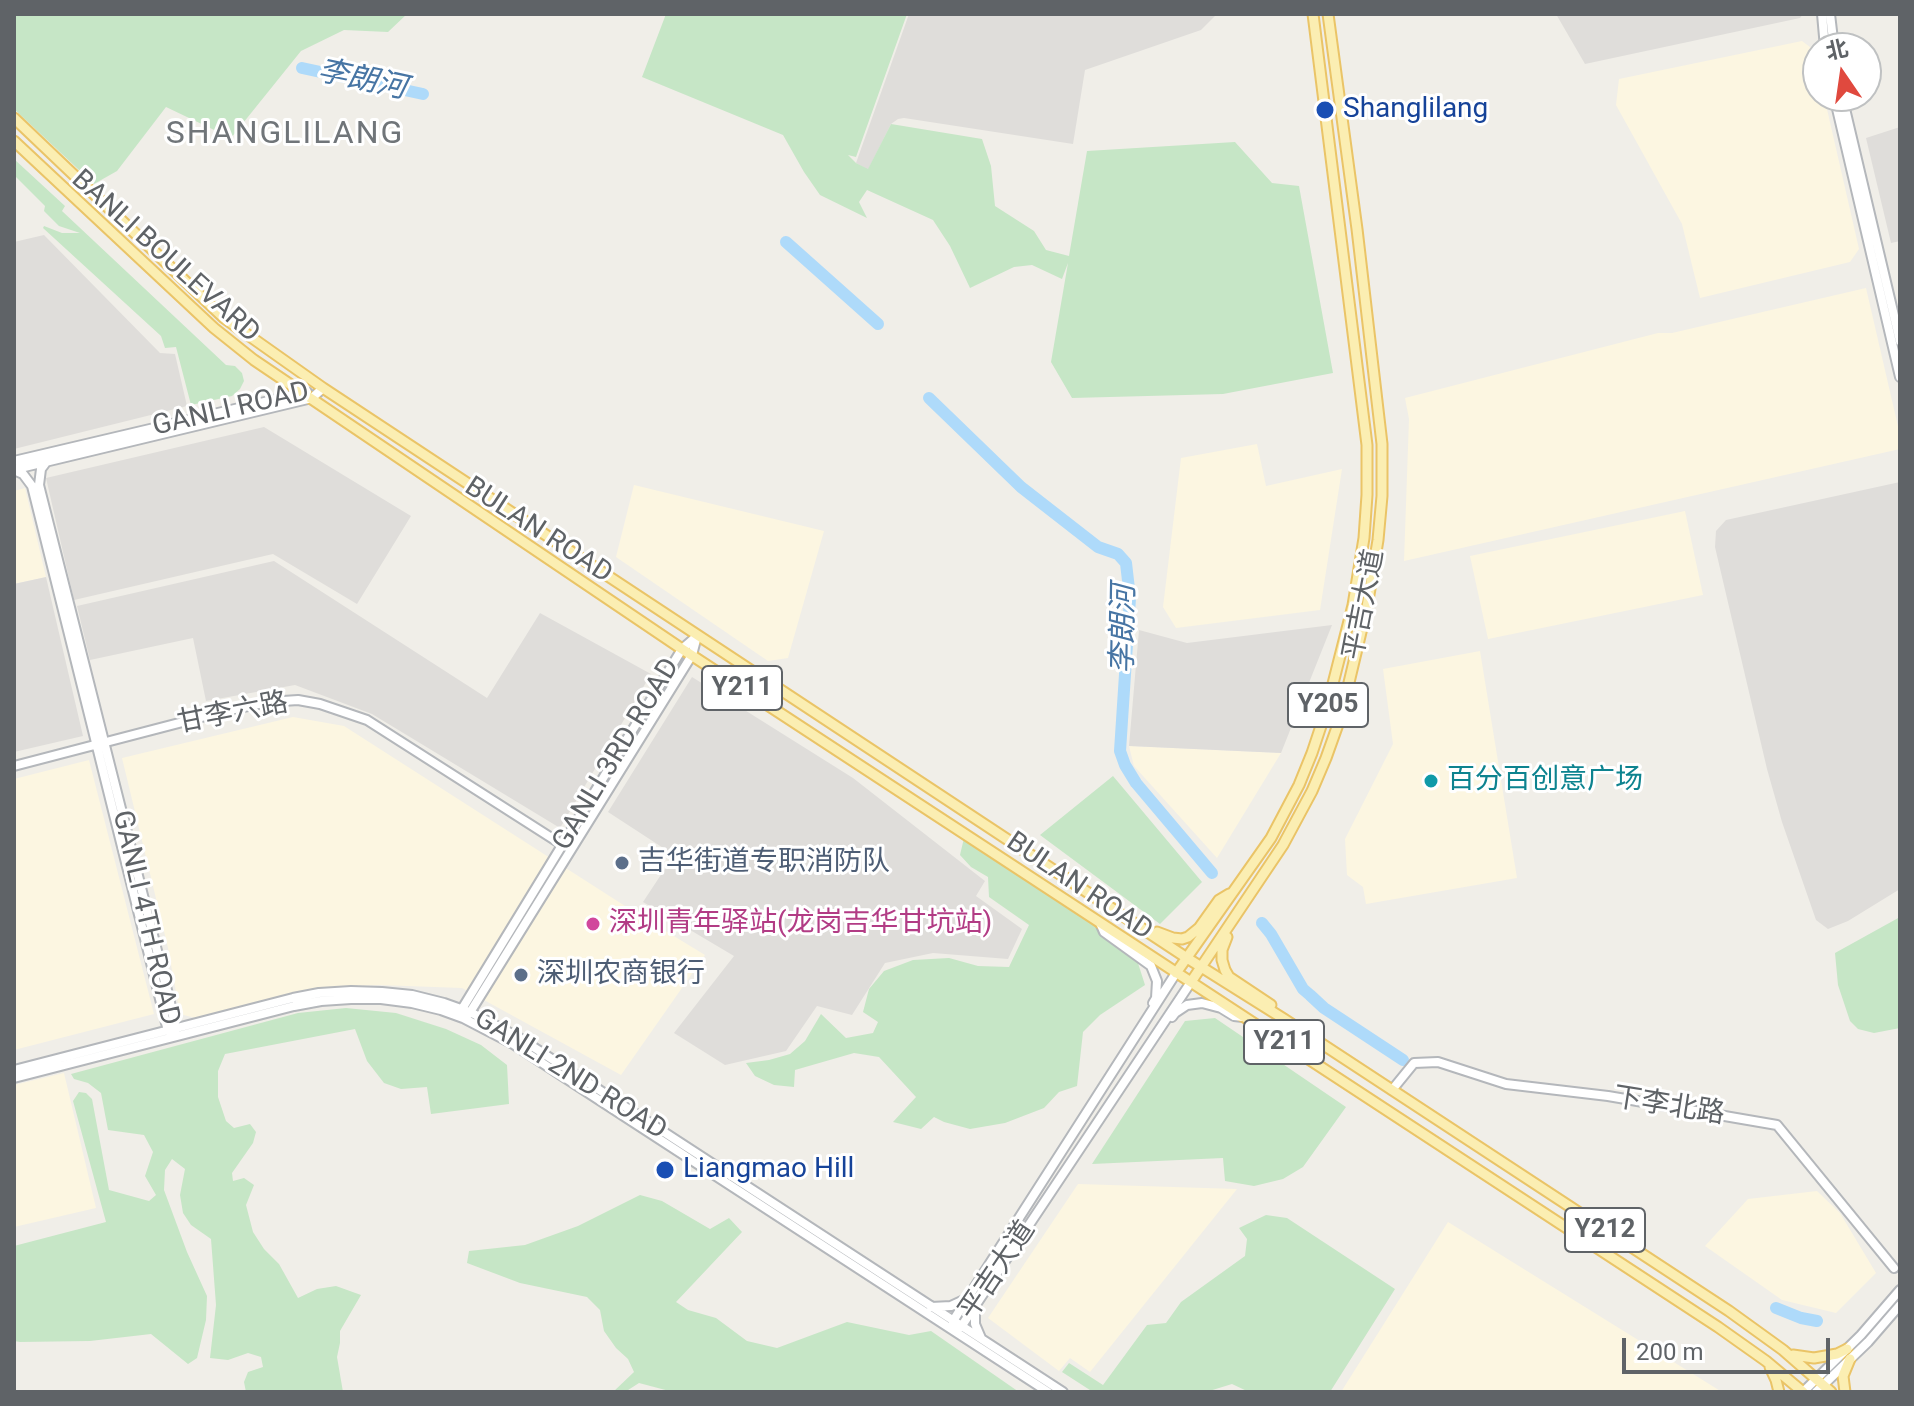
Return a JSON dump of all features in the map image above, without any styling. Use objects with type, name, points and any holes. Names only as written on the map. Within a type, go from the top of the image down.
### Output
[{"type":"main road","name":"平吉大道","points":[[1176,973],[1271,838],[1299,785],[1326,711],[1353,605],[1364,538],[1367,445],[1313,14]]},
{"type":"main road","name":"平吉大道","points":[[1191,982],[1283,845],[1326,758],[1341,716],[1367,607],[1378,540],[1382,444],[1328,14]]},
{"type":"main road","name":"BANLI BOULEVARD","points":[[14,118],[224,318],[323,388]]},
{"type":"main road","name":"BANLI BOULEVARD","points":[[14,141],[214,328],[254,360],[308,395]]},
{"type":"main road","name":"BULAN ROAD","points":[[323,388],[1729,1311],[1783,1350],[1822,1387]]},
{"type":"main road","name":"BULAN ROAD","points":[[308,395],[682,649],[1718,1327],[1803,1392]]},
{"type":"main road","points":[[1131,921],[1163,936],[1182,939],[1195,933],[1219,900],[1235,890]]},
{"type":"main road","points":[[1243,905],[1224,944],[1222,960],[1225,970],[1229,977],[1279,1011],[1284,1019]]},
{"type":"main road","points":[[1783,1350],[1814,1358],[1849,1354],[1843,1376],[1845,1392]]},
{"type":"main road","points":[[1766,1361],[1779,1392]]},
{"type":"street","points":[[1838,112],[1900,377]]},
{"type":"street","points":[[1846,112],[1900,341]]},
{"type":"street","name":"GANLI ROAD","points":[[14,470],[308,395],[323,388]]},
{"type":"street","name":"GANLI ROAD","points":[[14,461],[308,395]]},
{"type":"street","name":"GANLI 4TH ROAD","points":[[47,461],[39,474],[39,485],[100,743]]},
{"type":"street","name":"GANLI 4TH ROAD","points":[[14,470],[23,474],[32,486],[173,1032]]},
{"type":"street","name":"GANLI 3RD ROAD","points":[[466,1013],[682,649],[697,636]]},
{"type":"street","name":"GANLI 3RD ROAD","points":[[466,1013],[692,655],[697,636]]},
{"type":"street","name":"甘李六路","points":[[14,766],[225,711],[268,702],[298,700],[367,720],[561,844]]},
{"type":"street","points":[[1100,923],[1104,932],[1153,970],[1157,981],[1156,998],[1144,1023]]},
{"type":"street","name":"平吉大道","points":[[956,1326],[968,1298],[1176,973]]},
{"type":"street","name":"平吉大道","points":[[956,1326],[976,1305],[1191,982]]},
{"type":"street","name":"GANLI 2ND ROAD","points":[[14,1078],[293,998],[351,991],[412,995],[466,1013],[518,1037],[930,1307],[1048,1392]]},
{"type":"street","points":[[1151,1042],[1175,1013],[1187,1005],[1209,1004],[1234,1016],[1248,1018]]},
{"type":"street","name":"GANLI 2ND ROAD","points":[[466,1013],[1063,1392]]},
{"type":"street","name":"GANLI 2ND ROAD","points":[[14,1070],[173,1032]]},
{"type":"street","name":"下李北路","points":[[1392,1090],[1414,1063],[1438,1062],[1506,1084],[1608,1096],[1777,1125],[1894,1268]]},
{"type":"street","points":[[1803,1392],[1822,1387],[1900,1290]]},
{"type":"street","points":[[930,1307],[951,1306],[968,1298]]},
{"type":"street","points":[[976,1305],[975,1324],[984,1342]]},
{"type":"street","points":[[1849,1354],[1900,1305]]},
{"type":"shaded area","points":[[909,14],[1217,14],[1201,30],[1085,70],[1073,144],[904,118],[891,124],[868,170],[856,163]]},
{"type":"shaded area","points":[[1556,14],[1803,14],[1800,18],[1585,64]]},
{"type":"shaded area","points":[[1802,41],[1802,112],[1828,112],[1859,249],[1850,262],[1700,298],[1682,224],[1616,105],[1619,79]]},
{"type":"shaded area","points":[[1900,127],[1900,241],[1891,243],[1866,138]]},
{"type":"shaded area","points":[[44,235],[160,353],[175,354],[187,406],[14,449],[14,242]]},
{"type":"shaded area","points":[[1866,288],[1900,435],[1900,449],[1404,561],[1409,419],[1405,398],[1658,333],[1672,333]]},
{"type":"shaded area","points":[[264,427],[411,516],[357,604],[273,554],[74,600],[46,478]]},
{"type":"shaded area","points":[[1257,444],[1266,486],[1342,469],[1320,610],[1176,628],[1163,607],[1181,458]]},
{"type":"shaded area","points":[[1900,482],[1900,889],[1848,921],[1828,929],[1816,920],[1767,769],[1715,547],[1716,531],[1726,520]]},
{"type":"shaded area","points":[[634,485],[824,531],[788,658],[768,661],[616,557]]},
{"type":"shaded area","points":[[25,488],[46,577],[14,584],[14,491]]},
{"type":"shaded area","points":[[1685,511],[1703,595],[1488,639],[1470,556]]},
{"type":"shaded area","points":[[274,561],[487,698],[540,613],[651,674],[560,828],[372,714],[295,685],[206,701],[193,638],[90,660],[77,606]]},
{"type":"shaded area","points":[[46,577],[83,736],[14,752],[14,584]]},
{"type":"shaded area","points":[[1332,625],[1281,753],[1129,746],[1139,630],[1187,643]]},
{"type":"shaded area","name":"百分百创意广场","points":[[1480,651],[1517,878],[1366,904],[1363,887],[1347,875],[1345,839],[1393,744],[1383,669]]},
{"type":"shaded area","points":[[692,677],[853,778],[985,881],[976,896],[1022,929],[1008,959],[933,953],[885,963],[852,1015],[817,1006],[786,1051],[725,1065],[674,1033],[734,956],[643,902],[674,855],[608,812]]},
{"type":"shaded area","points":[[293,717],[344,726],[705,955],[621,1075],[462,988],[331,987],[199,1019],[180,1014],[168,948],[122,758]]},
{"type":"shaded area","points":[[1129,746],[1281,753],[1217,858],[1134,766]]},
{"type":"shaded area","points":[[89,760],[154,1014],[14,1050],[14,779]]},
{"type":"shaded area","points":[[64,1073],[96,1208],[14,1227],[14,1085]]},
{"type":"shaded area","points":[[1078,1184],[1237,1189],[1090,1372],[1070,1358],[1059,1371],[988,1318]]},
{"type":"shaded area","points":[[1817,1191],[1840,1213],[1876,1273],[1836,1313],[1782,1300],[1705,1246],[1748,1199]]},
{"type":"shaded area","points":[[1448,1222],[1722,1392],[1341,1392]]},
{"type":"green space","points":[[14,14],[407,14],[388,32],[344,30],[301,51],[231,138],[166,107],[117,171],[94,184],[14,109]]},
{"type":"green space","points":[[666,14],[907,14],[856,157],[848,155],[868,169],[891,124],[982,139],[991,166],[995,206],[1034,231],[1046,250],[1069,256],[1087,151],[1235,142],[1272,183],[1299,186],[1333,373],[1223,394],[1072,398],[1051,362],[1068,263],[1062,279],[1032,265],[1014,267],[970,288],[950,246],[933,220],[867,190],[859,202],[867,218],[820,195],[783,135],[642,77]]},
{"type":"green space","points":[[14,159],[65,206],[62,211],[226,365],[235,366],[242,373],[244,381],[240,389],[232,396],[191,405],[176,347],[165,348],[161,336],[43,228],[62,233],[80,233],[59,226],[44,211],[45,206],[14,175]]},
{"type":"green space","points":[[1113,776],[1202,882],[1160,924],[1040,835]]},
{"type":"green space","points":[[964,838],[1128,945],[1137,960],[1145,985],[1100,1015],[1083,1032],[1077,1086],[1059,1092],[1044,1108],[1005,1123],[970,1129],[934,1117],[921,1129],[893,1122],[916,1097],[879,1057],[854,1053],[795,1070],[794,1087],[774,1085],[755,1076],[746,1063],[790,1054],[805,1041],[821,1014],[846,1038],[873,1033],[878,1022],[863,1012],[869,989],[884,971],[913,960],[949,958],[978,966],[1009,967],[1029,925],[989,897],[988,877],[971,867],[960,855]]},
{"type":"green space","points":[[1900,917],[1900,1028],[1874,1033],[1858,1029],[1850,1021],[1838,985],[1835,953]]},
{"type":"green space","points":[[346,1008],[396,1013],[446,1029],[481,1045],[507,1065],[509,1104],[431,1114],[427,1087],[401,1089],[384,1083],[367,1061],[355,1029],[225,1054],[218,1071],[218,1097],[226,1121],[234,1128],[250,1124],[256,1132],[253,1143],[232,1173],[233,1181],[244,1178],[254,1185],[246,1205],[253,1232],[279,1264],[298,1298],[317,1289],[336,1286],[361,1295],[340,1331],[337,1357],[343,1392],[246,1392],[244,1382],[248,1372],[263,1367],[261,1357],[248,1353],[228,1360],[210,1358],[216,1305],[211,1239],[191,1225],[183,1213],[180,1195],[185,1169],[172,1159],[165,1170],[164,1190],[207,1296],[206,1320],[197,1358],[188,1364],[151,1334],[90,1341],[14,1341],[14,1246],[106,1222],[73,1101],[79,1092],[86,1093],[92,1099],[109,1190],[149,1201],[156,1195],[145,1176],[153,1152],[144,1135],[108,1130],[101,1093],[88,1083],[74,1079],[71,1074],[298,1013]]},
{"type":"green space","points":[[1215,1018],[1346,1107],[1303,1167],[1283,1179],[1254,1186],[1225,1181],[1223,1158],[1092,1164],[1185,1021]]},
{"type":"green space","points":[[640,1195],[662,1201],[710,1229],[729,1218],[742,1232],[676,1302],[688,1310],[716,1318],[747,1341],[777,1348],[847,1322],[909,1335],[931,1331],[1019,1392],[673,1392],[639,1383],[625,1392],[613,1392],[634,1372],[628,1359],[604,1331],[600,1310],[587,1297],[520,1283],[467,1263],[469,1251],[525,1245],[578,1226]]},
{"type":"green space","points":[[1266,1215],[1287,1218],[1395,1289],[1330,1392],[1249,1392],[1232,1384],[1206,1392],[1093,1392],[1062,1372],[1069,1363],[1103,1385],[1147,1325],[1166,1323],[1181,1302],[1245,1256],[1247,1239],[1239,1228]]},
{"type":"waterway","name":"李朗河","points":[[302,68],[423,94]]},
{"type":"waterway","name":"李朗河","points":[[786,242],[878,324]]},
{"type":"waterway","name":"李朗河","points":[[929,398],[1021,487],[1098,547],[1118,554],[1126,563],[1130,598],[1120,751],[1136,783],[1212,873]]},
{"type":"waterway","name":"李朗河","points":[[1262,923],[1303,989],[1324,1008],[1403,1060]]},
{"type":"waterway","name":"李朗河","points":[[1776,1308],[1817,1321]]},
{"type":"place","name":"Shanglilang","points":[[1325,110]]},
{"type":"place","name":"百分百创意广场","points":[[1431,781]]},
{"type":"place","name":"吉华街道专职消防队","points":[[622,863]]},
{"type":"place","name":"深圳青年驿站(龙岗吉华甘坑站)","points":[[593,924]]},
{"type":"place","name":"深圳农商银行","points":[[521,975]]},
{"type":"place","name":"Liangmao Hill","points":[[665,1170]]},
{"type":"district","name":"SHANGLILANG","points":[[285,135]]}]
